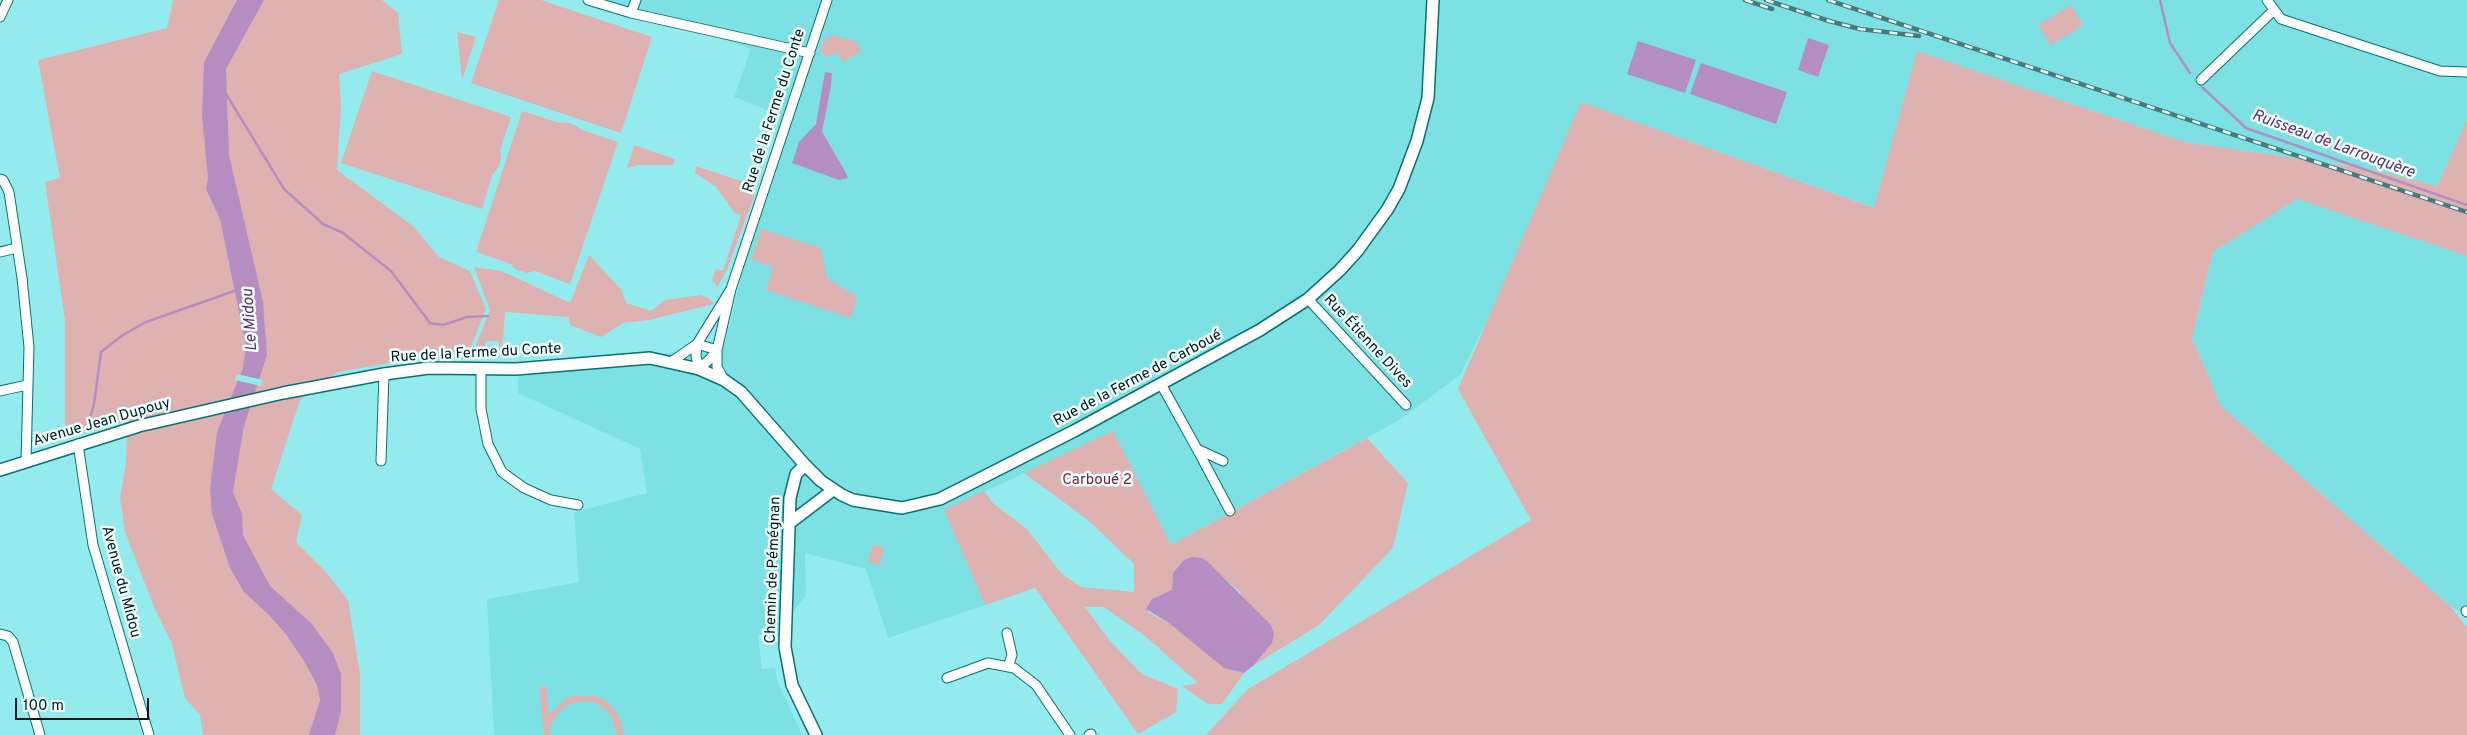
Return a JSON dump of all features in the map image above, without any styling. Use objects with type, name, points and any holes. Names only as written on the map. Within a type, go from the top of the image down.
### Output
[{"type":"street","points":[[0,18],[8,0]]},
{"type":"street","points":[[588,0],[631,13],[810,53]]},
{"type":"street","points":[[631,13],[636,0]]},
{"type":"street","name":"Rue de la Ferme du Conte","points":[[724,380],[717,367],[716,350],[731,289],[827,0]]},
{"type":"street","name":"Rue de la Ferme de Carboué","points":[[698,369],[724,380],[755,405],[805,465],[833,490],[853,500],[902,508],[940,499],[1161,384],[1260,330],[1308,299],[1340,270],[1358,250],[1398,189],[1417,141],[1428,98],[1433,0]]},
{"type":"street","points":[[2267,0],[2281,19],[2440,71],[2467,72]]},
{"type":"street","points":[[2201,80],[2274,10]]},
{"type":"street","points":[[0,179],[3,180],[9,192],[29,347],[26,462]]},
{"type":"street","points":[[0,252],[17,248]]},
{"type":"street","name":"Rue de la Ferme du Conte","points":[[671,362],[697,344],[731,289]]},
{"type":"street","name":"Rue Étienne Dives","points":[[1308,299],[1406,405]]},
{"type":"street","points":[[698,369],[697,344],[716,350]]},
{"type":"street","name":"Rue de la Ferme du Conte","points":[[213,408],[384,374],[429,368],[516,369],[635,358],[671,362],[698,369],[711,358],[716,350]]},
{"type":"street","points":[[480,368],[481,409],[488,444],[502,472],[524,488],[551,500],[578,505]]},
{"type":"street","points":[[381,461],[384,374]]},
{"type":"street","points":[[1161,384],[1230,511]]},
{"type":"street","points":[[0,391],[27,385]]},
{"type":"street","name":"Avenue Jean Dupouy","points":[[0,470],[139,426],[213,408]]},
{"type":"street","name":"Avenue du Midou","points":[[78,444],[93,545],[149,735]]},
{"type":"street","points":[[1197,449],[1223,461]]},
{"type":"street","name":"Chemin de Pémégnan","points":[[805,465],[796,474],[792,486],[785,647],[792,685],[816,735]]},
{"type":"street","points":[[790,522],[833,490]]},
{"type":"street","points":[[1007,633],[1012,655],[1008,667]]},
{"type":"street","points":[[0,634],[8,636],[13,642],[40,735]]},
{"type":"street","points":[[947,678],[988,663],[1014,668],[1036,685],[1070,735]]},
{"type":"shaded area","points":[[607,0],[2467,0],[2467,120],[2437,186],[2364,168],[2184,142],[1917,51],[1875,208],[1656,129],[1580,105],[1495,305],[1460,375],[1401,419],[1171,545],[1113,432],[945,510],[985,605],[888,638],[866,569],[805,553],[806,595],[776,633],[758,635],[762,669],[775,668],[777,680],[802,735],[494,735],[487,599],[579,582],[574,512],[647,493],[640,449],[518,393],[518,377],[725,344],[780,115],[734,97],[751,49]]},
{"type":"shaded area","points":[[2297,199],[2467,256],[2467,615],[2450,606],[2221,406],[2192,338],[2213,252]]},
{"type":"green space","points":[[173,0],[382,0],[398,13],[402,54],[339,74],[341,107],[337,170],[413,226],[439,257],[470,271],[486,309],[470,349],[338,372],[300,400],[271,489],[302,515],[296,542],[327,573],[348,600],[360,675],[360,735],[203,735],[200,715],[185,698],[172,644],[154,607],[125,532],[120,498],[126,463],[127,421],[65,438],[65,321],[45,182],[60,178],[38,60],[167,28]]},
{"type":"green space","points":[[499,0],[541,0],[652,37],[621,133],[471,83]]},
{"type":"green space","points":[[2071,5],[2083,25],[2051,45],[2038,25]]},
{"type":"green space","points":[[457,32],[476,37],[462,80]]},
{"type":"green space","points":[[832,35],[855,41],[861,51],[843,62],[839,55],[833,53],[825,58],[821,49],[823,41]]},
{"type":"green space","points":[[1917,51],[2184,142],[2364,168],[2437,186],[2467,120],[2467,256],[2297,199],[2213,252],[2192,338],[2221,406],[2450,606],[2467,627],[2467,735],[1206,735],[1248,689],[1531,520],[1458,389],[1581,102],[1874,208]]},
{"type":"green space","points":[[372,71],[511,117],[500,151],[501,159],[498,168],[492,175],[482,209],[341,163]]},
{"type":"green space","points":[[522,111],[560,123],[566,122],[582,130],[618,142],[570,284],[535,271],[527,273],[515,269],[511,264],[476,252]]},
{"type":"green space","points":[[634,145],[675,159],[673,165],[638,165],[627,168]]},
{"type":"green space","points":[[696,166],[747,183],[754,190],[754,197],[726,272],[717,287],[712,280],[716,269],[723,271],[741,215],[735,213],[716,187],[695,173]]},
{"type":"green space","points":[[761,229],[821,248],[827,278],[857,297],[851,318],[766,290],[773,267],[751,260]]},
{"type":"green space","points":[[589,255],[621,289],[626,303],[651,311],[665,300],[700,295],[709,298],[714,304],[649,320],[623,323],[601,337],[570,325],[569,317],[505,312],[502,352],[499,352],[499,341],[485,341],[486,352],[475,347],[490,310],[474,267],[502,271],[570,303]]},
{"type":"green space","name":"Carboué 2","points":[[1113,431],[1171,545],[1367,438],[1408,483],[1393,548],[1319,625],[1254,665],[1272,643],[1240,592],[1202,558],[1169,593],[1147,612],[1169,623],[1234,671],[1244,673],[1222,704],[1208,704],[1182,686],[1198,683],[1145,636],[1104,607],[1085,607],[1110,641],[1142,674],[1178,689],[1176,712],[1138,734],[1035,588],[985,605],[944,510],[984,491],[994,504],[1027,529],[1061,573],[1081,587],[1134,592],[1134,564],[1088,520],[1024,473]]},
{"type":"green space","points":[[872,545],[884,547],[880,565],[868,562]]},
{"type":"green space","points":[[546,686],[549,715],[564,700],[573,696],[596,696],[605,700],[615,710],[620,719],[624,735],[617,735],[611,716],[605,709],[596,703],[585,701],[567,705],[559,712],[550,727],[550,735],[544,735],[539,687]]},
{"type":"water","name":"Le Midou","points":[[237,0],[264,0],[226,69],[229,155],[263,302],[267,355],[244,426],[233,492],[242,514],[243,535],[270,586],[312,624],[333,653],[341,674],[341,711],[335,735],[309,735],[320,700],[317,685],[304,661],[285,633],[244,592],[230,568],[212,514],[210,489],[217,432],[243,368],[246,346],[220,219],[206,189],[208,179],[202,115],[204,62]]},
{"type":"water","points":[[1808,38],[1829,45],[1818,77],[1798,70]]},
{"type":"water","points":[[1638,41],[1696,60],[1685,93],[1627,74]]},
{"type":"water","points":[[1701,63],[1787,92],[1776,124],[1690,94]]},
{"type":"water","points":[[825,72],[832,73],[822,132],[848,178],[839,180],[792,163],[799,142],[816,124]]},
{"type":"water","points":[[1192,557],[1202,558],[1207,561],[1271,625],[1274,634],[1272,643],[1254,665],[1244,673],[1224,668],[1169,623],[1146,609],[1152,599],[1172,590],[1173,573],[1184,560]]},
{"type":"pier","points":[[237,374],[263,380],[261,386],[235,380]]},
{"type":"waterway","name":"Ruisseau de Larrouquère","points":[[2160,0],[2170,43],[2190,73]]},
{"type":"waterway","name":"Ruisseau de Larrouquère","points":[[2202,87],[2246,128],[2467,205]]},
{"type":"waterway","points":[[226,94],[284,189],[323,224],[343,233],[391,271],[430,323],[443,325],[467,317],[488,316]]},
{"type":"waterway","name":"Le Midou","points":[[90,418],[94,404],[101,352],[123,335],[146,322],[237,290]]},
{"type":"railway","points":[[1745,0],[1772,9]]},
{"type":"railway","points":[[1766,0],[1860,29],[1919,36]]},
{"type":"railway","points":[[1828,0],[2467,212]]}]
